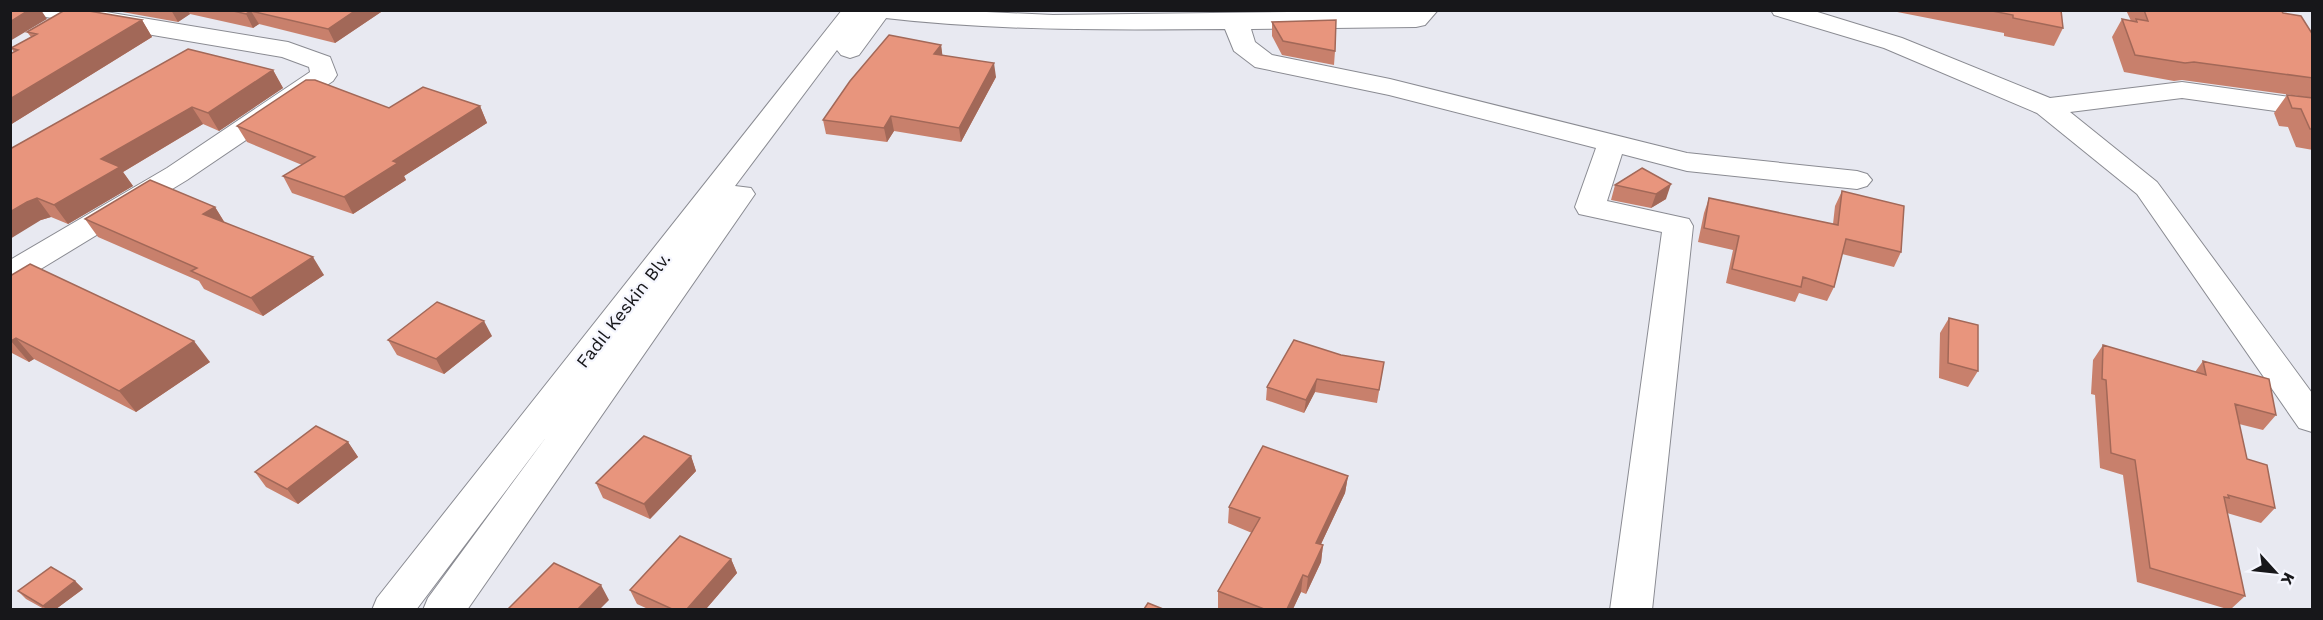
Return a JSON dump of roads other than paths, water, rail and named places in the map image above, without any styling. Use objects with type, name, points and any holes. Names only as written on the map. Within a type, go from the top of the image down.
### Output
[{"type":"street","name":"Fadıl Keskin Blv.","points":[[392,609],[855,10]]},
{"type":"street","points":[[879,11],[944,18],[1053,22],[1236,22],[1416,20],[1426,10]]},
{"type":"street","points":[[1783,10],[1893,43],[2048,107],[2147,189],[2313,419]]},
{"type":"street","name":"Fadıl Keskin Blv.","points":[[443,609],[747,185],[879,11]]},
{"type":"street","points":[[10,274],[177,174],[324,75],[321,63],[288,50],[78,14],[47,21]]},
{"type":"street","points":[[1236,22],[1243,46],[1264,61],[1390,87],[1687,162],[1857,180]]},
{"type":"street","points":[[2048,107],[2182,90],[2313,108]]},
{"type":"street","points":[[1612,142],[1590,207],[1678,226],[1631,609]]},
{"type":"street","points":[[2275,366],[2313,374]]}]
